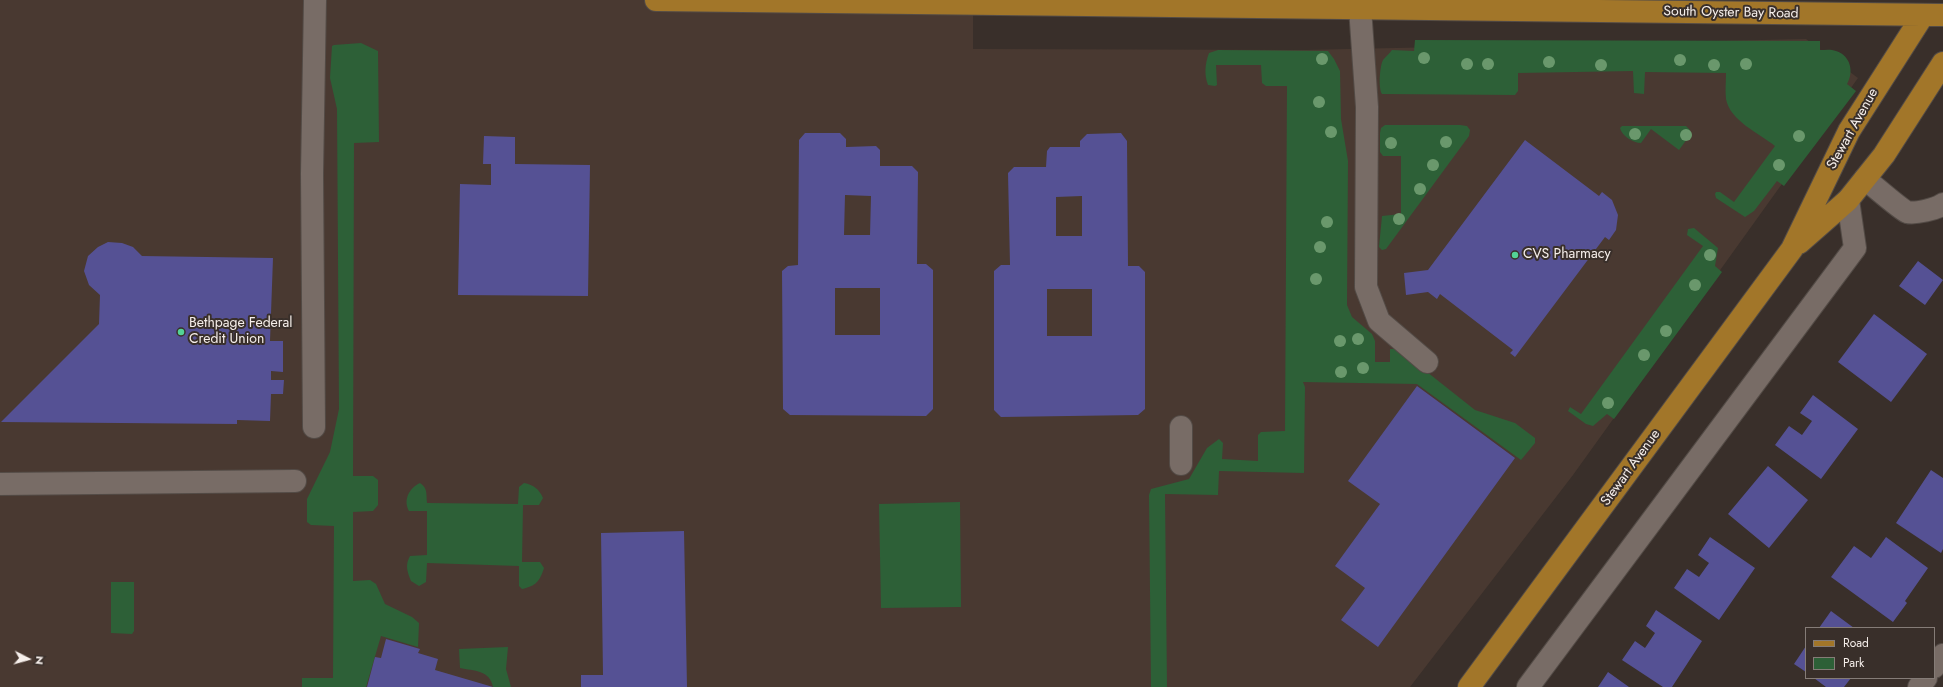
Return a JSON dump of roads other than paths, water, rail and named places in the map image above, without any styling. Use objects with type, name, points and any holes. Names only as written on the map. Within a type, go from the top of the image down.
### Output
[{"type":"main road","name":"South Oyster Bay Road","points":[[656,0],[1360,8],[1480,5],[1786,7],[1933,15]]},
{"type":"main road","name":"Stewart Avenue","points":[[1469,687],[1792,249],[1849,131],[1933,15]]},
{"type":"main road","name":"Stewart Avenue","points":[[1792,249],[1848,200],[1884,155],[1943,63]]},
{"type":"street","points":[[314,427],[312,174],[316,0]]},
{"type":"street","points":[[1360,8],[1367,107],[1366,287],[1379,321],[1427,362]]},
{"type":"street","points":[[1865,179],[1907,212],[1939,208],[1943,204]]},
{"type":"street","points":[[1528,687],[1855,248],[1848,200]]},
{"type":"street","points":[[1181,428],[1181,464]]},
{"type":"street","points":[[0,484],[295,482]]},
{"type":"street","points":[[1935,667],[1943,655]]},
{"type":"place","name":"CVS Pharmacy","points":[[1515,255]]},
{"type":"place","name":"Bethpage Federal Credit Union","points":[[181,332]]}]
